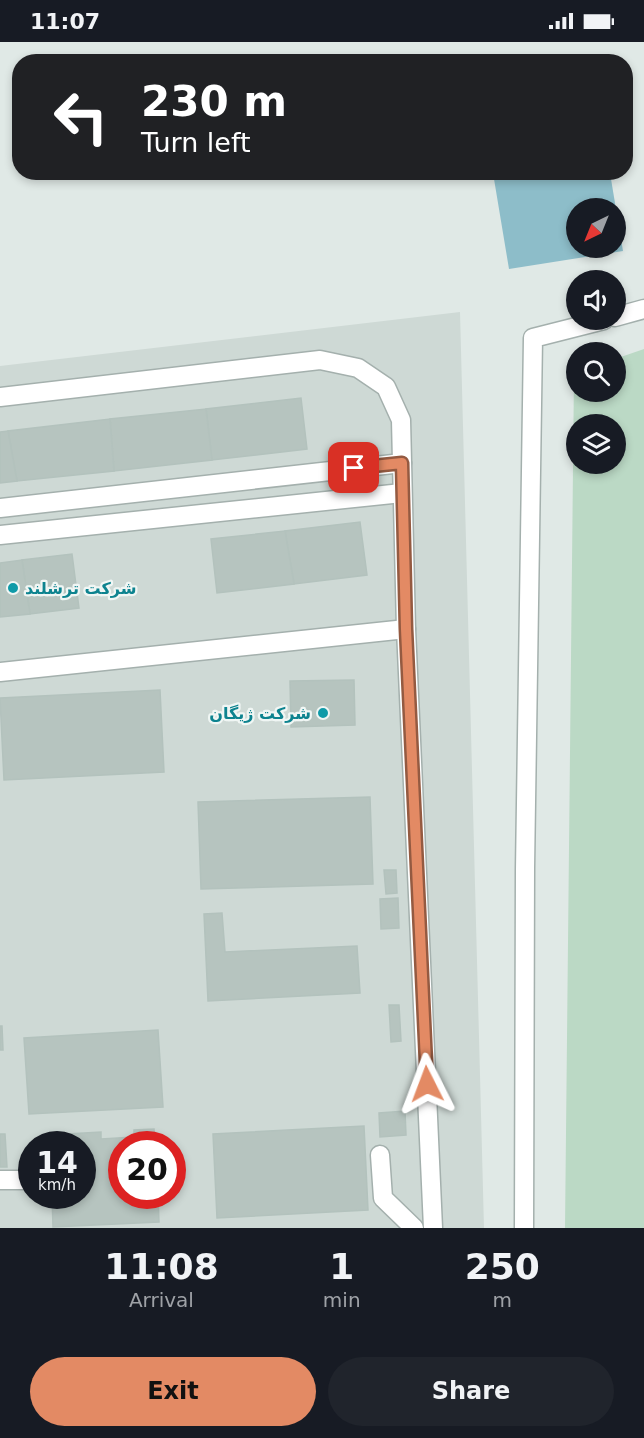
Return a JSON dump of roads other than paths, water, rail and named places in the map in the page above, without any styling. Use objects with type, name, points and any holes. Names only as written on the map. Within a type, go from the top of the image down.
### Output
[{"type":"street","points":[[626,314],[644,309]]},
{"type":"street","points":[[524,1228],[525,869],[533,338],[566,330]]},
{"type":"street","points":[[0,397],[320,360],[358,368],[386,387],[400,420],[406,629],[433,1228]]},
{"type":"street","points":[[0,508],[402,463]]},
{"type":"street","points":[[0,535],[402,493]]},
{"type":"street","points":[[0,672],[406,629]]},
{"type":"street","points":[[380,1155],[382,1198],[414,1228]]},
{"type":"street","points":[[0,1180],[18,1180]]},
{"type":"water","points":[[494,180],[611,180],[614,198],[566,198],[566,258],[579,258],[509,269]]},
{"type":"place","name":"شرکت ترشلند","points":[[13,588]]},
{"type":"place","name":"شرکت ژیگان","points":[[323,713]]}]
